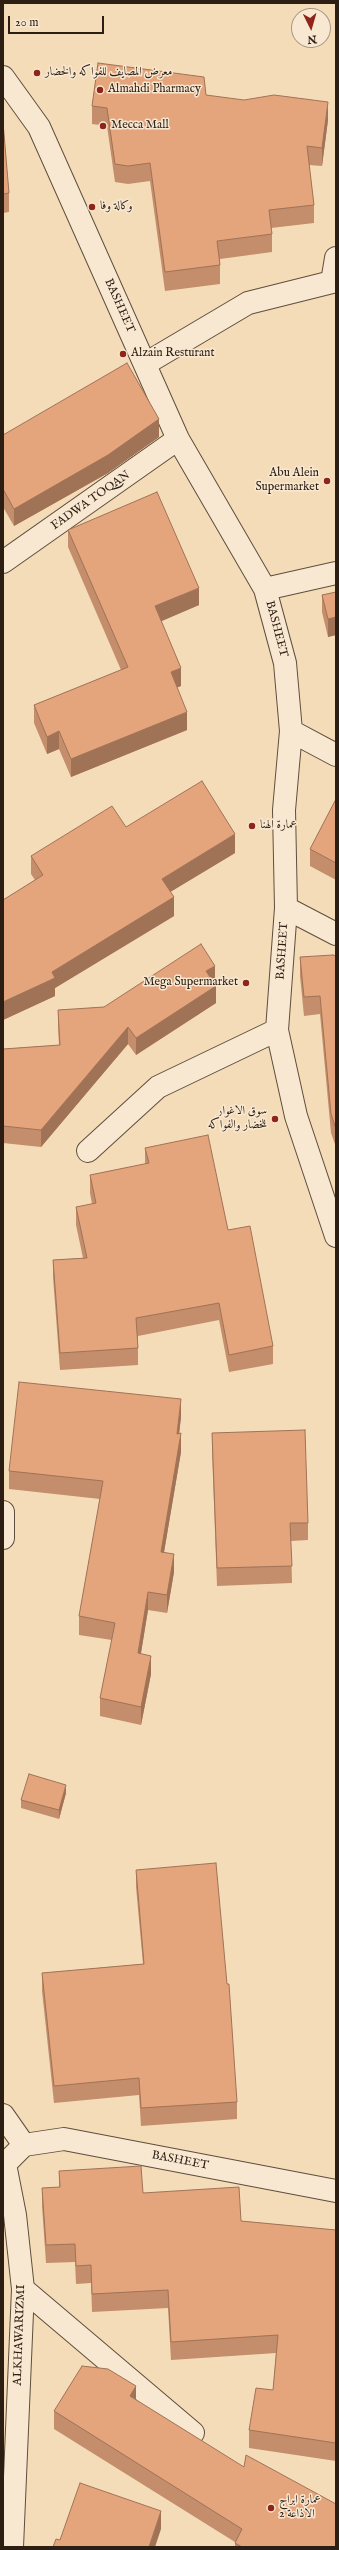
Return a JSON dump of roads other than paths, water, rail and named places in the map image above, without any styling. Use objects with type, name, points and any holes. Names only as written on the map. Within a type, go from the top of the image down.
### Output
[{"type":"street","name":"BASHEET","points":[[3,77],[39,128],[178,439],[265,589],[285,663],[292,731],[284,810],[286,908],[277,1030],[296,1116],[336,1236]]},
{"type":"street","points":[[145,364],[248,303],[334,281],[336,258]]},
{"type":"street","name":"FADWA TOQAN","points":[[3,562],[178,439]]},
{"type":"street","points":[[265,589],[336,573]]},
{"type":"street","points":[[292,731],[336,755]]},
{"type":"street","points":[[286,908],[336,934]]},
{"type":"street","points":[[88,1151],[158,1087],[277,1030]]},
{"type":"street","points":[[3,1512],[3,1538]]},
{"type":"street","points":[[3,2115],[24,2145]]},
{"type":"street","name":"BASHEET","points":[[24,2145],[64,2139],[336,2191]]},
{"type":"street","name":"ALKHAWARIZMI","points":[[12,2547],[23,2289],[9,2211],[5,2164],[24,2145]]},
{"type":"street","points":[[23,2289],[193,2433]]},
{"type":"place","name":"معرض المصايف للفواكه والخضار","points":[[37,73]]},
{"type":"place","name":"Almahdi Pharmacy","points":[[100,90]]},
{"type":"place","name":"Mecca Mall","points":[[103,126]]},
{"type":"place","name":"وكالة وفا","points":[[92,207]]},
{"type":"place","name":"Alzain Resturant","points":[[123,354]]},
{"type":"place","name":"Abu Alein Supermarket","points":[[327,481]]},
{"type":"place","name":"عمارة الهنا","points":[[252,826]]},
{"type":"place","name":"Mega Supermarket","points":[[246,983]]},
{"type":"place","name":"سوق الاغوار للخضار والفواكه","points":[[275,1119]]},
{"type":"place","name":"عمارة ابراج الاذاعة 2","points":[[271,2508]]}]
